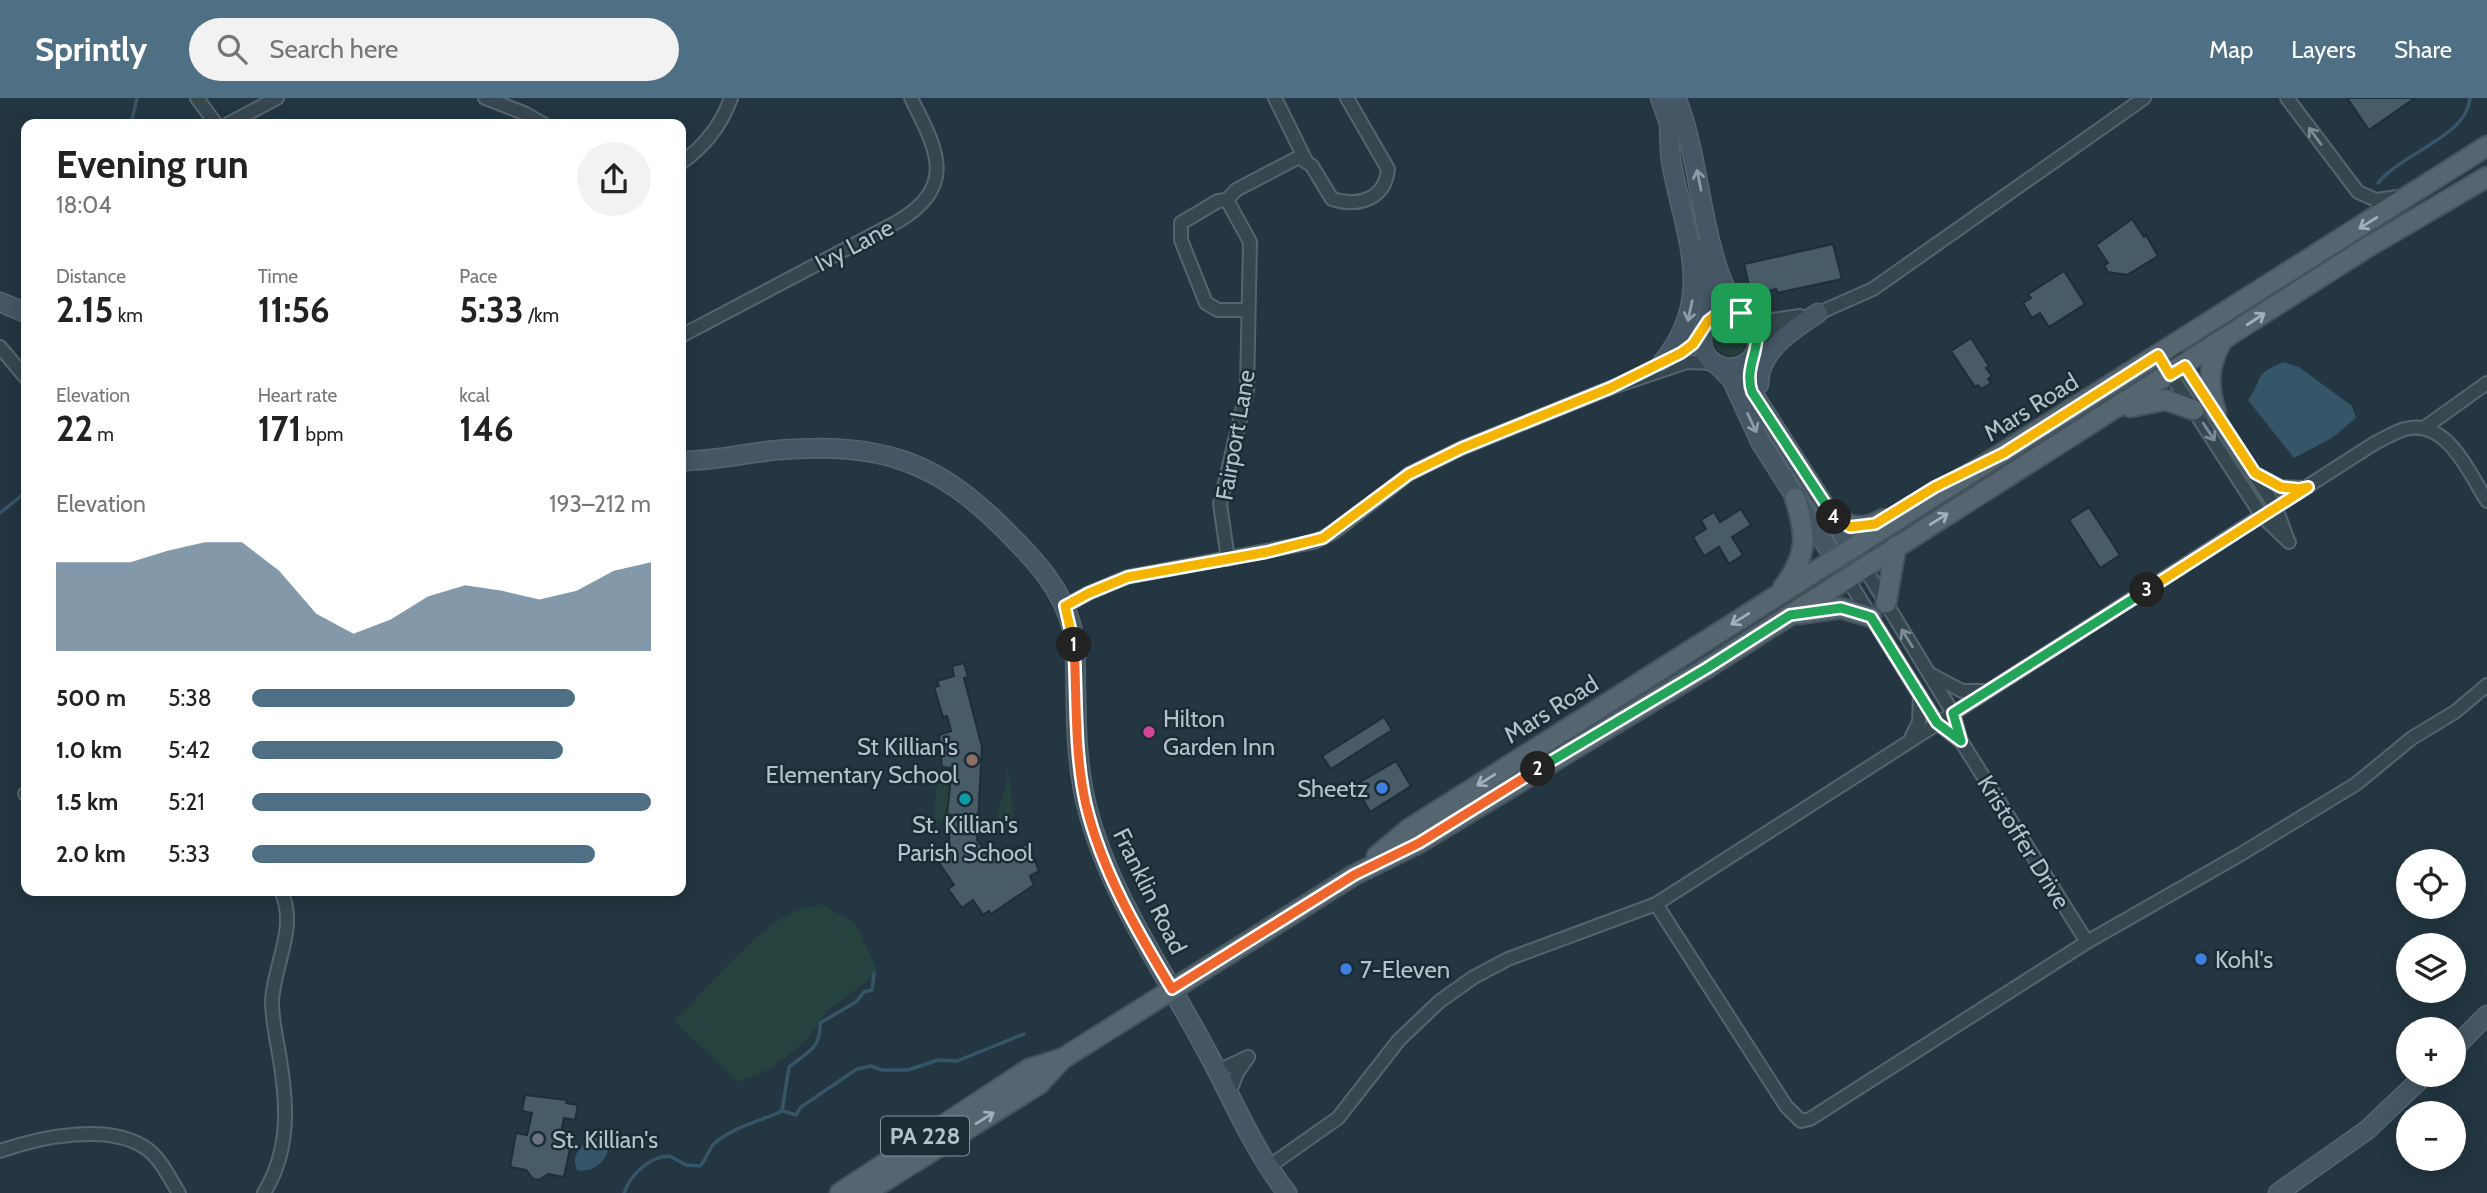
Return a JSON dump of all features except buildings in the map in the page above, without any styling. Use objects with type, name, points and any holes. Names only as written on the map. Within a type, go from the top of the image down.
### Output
[{"type":"main road","name":"Mars Road","points":[[1358,872],[1409,829],[2425,188],[2487,146]]},
{"type":"main road","name":"Mars Road","points":[[865,1193],[1039,1084],[1062,1059],[1358,872],[1419,843],[1790,615],[2366,248],[2487,177]]},
{"type":"main road","points":[[2216,413],[2210,392],[2209,373],[2212,359],[2223,340]]},
{"type":"main road","points":[[2112,412],[2165,400],[2194,410]]},
{"type":"main road","points":[[1834,517],[1850,527],[1875,524],[1935,487],[2004,453]]},
{"type":"main road","points":[[1779,594],[1796,569],[1803,550],[1804,530],[1795,498]]},
{"type":"main road","points":[[1885,603],[1896,546]]},
{"type":"main road","points":[[1790,615],[1841,608],[1871,617]]},
{"type":"main road","name":"Mars Road","points":[[840,1193],[1029,1069],[1062,1059]]},
{"type":"street","points":[[197,98],[212,119]]},
{"type":"street","points":[[237,119],[277,98]]},
{"type":"street","points":[[485,98],[534,119]]},
{"type":"street","points":[[686,159],[719,125],[731,98]]},
{"type":"street","name":"Ivy Lane","points":[[686,332],[897,222],[917,208],[936,178],[938,159],[911,98]]},
{"type":"street","points":[[1275,98],[1306,161]]},
{"type":"street","points":[[1248,310],[1218,310],[1206,303],[1181,240],[1181,223],[1218,201],[1227,200],[1236,190],[1299,157],[1312,166],[1332,199],[1347,204],[1368,199],[1387,181],[1388,169],[1347,98]]},
{"type":"street","points":[[1660,98],[1670,122],[1701,227],[1723,286],[1757,332],[1755,352],[1749,367],[1750,386],[1864,567]]},
{"type":"street","points":[[1676,98],[1692,146],[1711,299],[1704,328],[1703,347],[1732,380],[1761,443],[1847,578]]},
{"type":"street","points":[[1065,606],[1128,577],[1323,538],[1409,474],[1462,448],[1610,388],[1687,362],[1716,364],[1729,368],[1741,365],[1774,332],[1873,289],[2144,98]]},
{"type":"street","points":[[2287,98],[2348,181],[2364,196],[2383,200],[2425,188]]},
{"type":"street","points":[[1662,362],[1680,339],[1693,300],[1693,266],[1671,162],[1670,122]]},
{"type":"street","name":"Fairport Lane","points":[[1227,200],[1250,242],[1247,390],[1220,504],[1228,559]]},
{"type":"street","points":[[0,302],[21,311]]},
{"type":"street","points":[[1610,388],[1688,347],[1712,318],[1722,313],[1764,321],[1818,313]]},
{"type":"street","points":[[1766,411],[1759,385],[1763,363],[1795,328],[1818,313]]},
{"type":"street","points":[[0,347],[21,372]]},
{"type":"street","points":[[2165,350],[2178,370],[2216,413],[2255,473],[2276,508],[2288,542],[2262,516],[2194,410],[2178,370]]},
{"type":"street","points":[[2424,428],[2487,383]]},
{"type":"street","points":[[1267,1168],[1338,1118],[1399,1040],[1440,1001],[1474,976],[1508,959],[1656,904],[2399,431],[2424,428],[2432,430],[2453,447],[2487,500]]},
{"type":"street","name":"Franklin Road","points":[[686,460],[778,450],[816,450],[883,454],[917,464],[947,480],[980,504],[1042,571],[1065,606],[1073,631],[1077,742],[1086,804],[1109,873],[1148,949],[1218,1071],[1267,1168],[1287,1193]]},
{"type":"street","points":[[2255,473],[2281,487],[2308,487]]},
{"type":"street","points":[[2232,536],[2245,516],[2248,494]]},
{"type":"street","name":"Kristoffer Drive","points":[[1864,567],[1953,713],[1961,741],[2087,942]]},
{"type":"street","name":"Kristoffer Drive","points":[[1847,578],[1937,723],[1961,741]]},
{"type":"street","points":[[1929,673],[1962,691],[1990,690]]},
{"type":"street","points":[[1656,904],[1786,1106],[1801,1121],[1829,1109],[2087,942],[2241,854],[2356,784],[2412,738],[2455,712],[2487,685]]},
{"type":"street","points":[[1908,742],[1919,722],[1920,695]]},
{"type":"street","points":[[264,1193],[280,1158],[287,1116],[272,999],[286,937],[287,918],[282,896]]},
{"type":"street","points":[[2466,1036],[2487,1015]]},
{"type":"street","points":[[1218,1071],[1248,1057],[1237,1073],[1229,1094]]},
{"type":"street","points":[[2277,1193],[2367,1130],[2412,1087]]},
{"type":"street","points":[[0,1151],[33,1139],[61,1134],[122,1139],[148,1150],[179,1193]]},
{"type":"green space","points":[[1730,323],[1742,327],[1746,339],[1742,351],[1730,355],[1718,351],[1714,339],[1718,327]]},
{"type":"green space","points":[[1007,758],[1014,820],[1011,827],[1005,831],[998,828],[995,821],[1007,783]]},
{"type":"green space","points":[[939,783],[949,784],[947,814],[950,815],[950,823],[934,820],[936,786]]},
{"type":"green space","points":[[822,904],[856,924],[876,967],[876,975],[828,1010],[807,1040],[770,1069],[738,1082],[674,1021],[759,935],[790,913]]},
{"type":"water","points":[[2283,362],[2299,367],[2352,406],[2356,418],[2332,438],[2294,458],[2248,400],[2262,374]]},
{"type":"water","points":[[596,1138],[608,1140],[605,1158],[589,1170],[577,1170],[576,1155],[586,1143]]},
{"type":"waterway","points":[[132,119],[137,98]]},
{"type":"waterway","points":[[2378,183],[2388,172],[2458,124],[2466,112],[2470,98]]},
{"type":"waterway","points":[[0,513],[21,496]]},
{"type":"waterway","points":[[624,1193],[636,1173],[655,1159],[670,1156],[686,1165],[700,1166],[713,1145],[722,1137],[782,1111],[789,1067],[815,1044],[820,1023],[856,1002],[864,992],[872,990],[874,974]]},
{"type":"waterway","points":[[783,1111],[796,1115],[801,1107],[857,1069],[871,1066],[882,1070],[908,1070],[938,1060],[957,1061],[1024,1034]]},
{"type":"place","name":"Hilton Garden Inn","points":[[1149,732]]},
{"type":"place","name":"St Killian's Elementary School","points":[[972,760]]},
{"type":"place","name":"Sheetz","points":[[1382,788]]},
{"type":"place","name":"St. Killian's Parish School","points":[[965,799]]},
{"type":"place","name":"Kohl's","points":[[2201,959]]},
{"type":"place","name":"7-Eleven","points":[[1346,969]]},
{"type":"place","name":"St. Killian's","points":[[538,1139]]},
{"type":"route","points":[[1728,311],[1741,313],[1753,323],[1758,339],[1748,374],[1752,392],[1834,517],[1850,527],[1875,524],[1935,487],[2004,453],[2158,355],[2170,375],[2185,366],[2255,473],[2281,487],[2308,487],[1953,713],[1961,741],[1937,723],[1871,617],[1841,608],[1790,615],[1419,843],[1354,875],[1172,989],[1125,907],[1096,841],[1086,804],[1077,742],[1073,631],[1065,606],[1128,577],[1314,542],[1334,532],[1409,474],[1462,448],[1610,388],[1681,353],[1693,344],[1708,321],[1717,314],[1728,311]]}]
